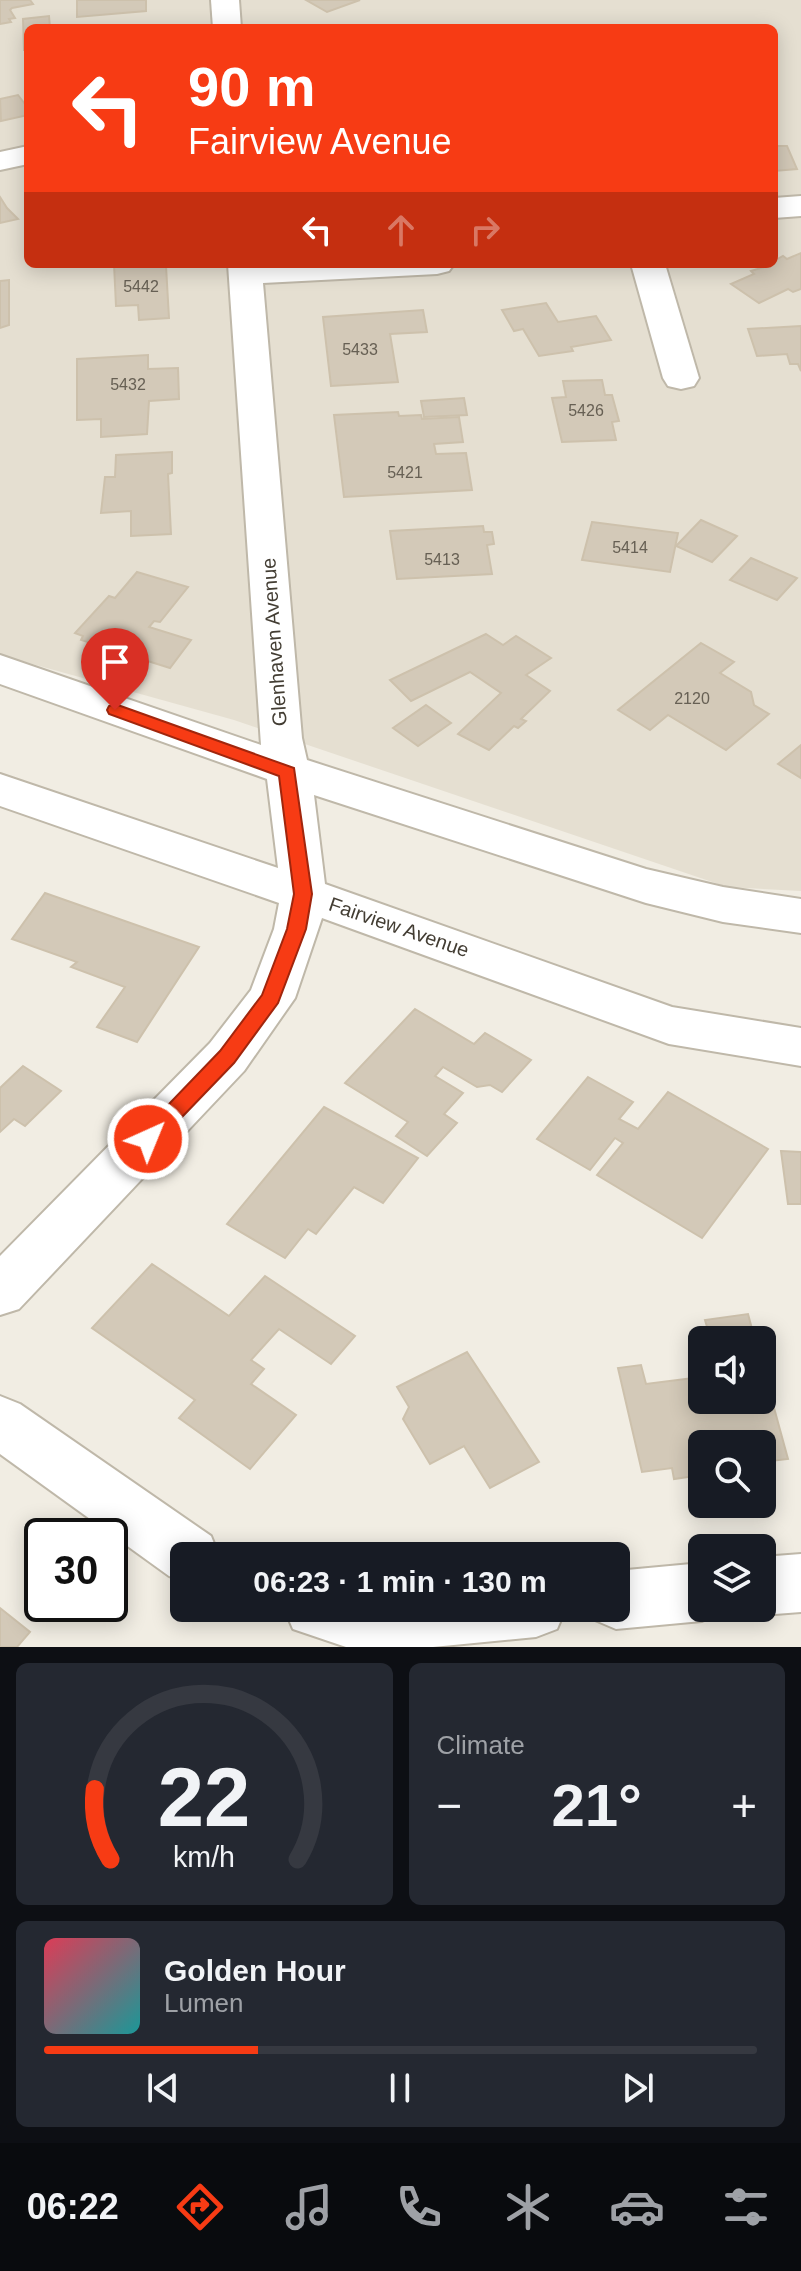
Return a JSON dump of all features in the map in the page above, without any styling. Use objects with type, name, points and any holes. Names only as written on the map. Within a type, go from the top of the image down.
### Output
[{"type":"street","points":[[225,0],[227,24]]},
{"type":"street","points":[[0,161],[24,156]]},
{"type":"street","points":[[778,208],[801,206]]},
{"type":"street","points":[[246,269],[284,268]]},
{"type":"street","points":[[649,268],[681,378]]},
{"type":"street","name":"Glenhaven Avenue","points":[[0,1292],[227,1057],[271,998],[297,929],[303,894],[281,738],[246,269]]},
{"type":"street","points":[[0,669],[288,772],[680,897],[764,913],[801,916]]},
{"type":"street","name":"Fairview Avenue","points":[[0,790],[669,1025],[801,1047]]},
{"type":"street","points":[[0,1422],[170,1542]]},
{"type":"street","points":[[776,1585],[801,1583]]},
{"type":"street","points":[[630,1599],[688,1593]]},
{"type":"street","points":[[349,1626],[391,1622]]},
{"type":"shaded area","points":[[0,0],[801,0],[801,891],[727,887],[234,720],[0,655]]},
{"type":"building","points":[[0,0],[30,0],[33,4],[12,8],[10,10],[15,18],[0,24]]},
{"type":"building","points":[[77,0],[146,0],[146,11],[77,17]]},
{"type":"building","points":[[306,0],[360,0],[327,12]]},
{"type":"building","points":[[49,16],[50,24],[24,24],[24,50],[23,19]]},
{"type":"building","points":[[18,95],[24,103],[24,116],[1,121],[0,99]]},
{"type":"building","points":[[778,146],[787,146],[797,169],[778,171]]},
{"type":"building","points":[[0,197],[7,208],[18,219],[0,223]]},
{"type":"building","points":[[801,253],[801,289],[793,292],[788,289],[759,303],[731,284],[754,274],[751,271],[778,268],[778,259],[783,256],[787,259]]},
{"type":"building","points":[[114,268],[166,268],[169,318],[139,320],[138,305],[116,306]]},
{"type":"building","points":[[9,280],[9,325],[0,328],[0,281]]},
{"type":"building","points":[[546,303],[558,322],[596,316],[611,340],[571,347],[573,351],[539,356],[523,329],[514,331],[502,310]]},
{"type":"building","points":[[423,310],[427,332],[390,334],[398,382],[331,386],[323,317]]},
{"type":"building","points":[[801,326],[801,371],[798,364],[790,364],[787,354],[757,356],[748,329]]},
{"type":"building","points":[[148,355],[148,369],[178,368],[179,399],[149,401],[147,434],[101,437],[101,419],[77,420],[77,359]]},
{"type":"building","points":[[602,380],[605,395],[612,395],[619,421],[612,422],[616,440],[562,442],[552,398],[566,397],[563,381]]},
{"type":"building","points":[[464,398],[467,415],[424,417],[421,401]]},
{"type":"building","points":[[398,412],[399,416],[421,415],[422,419],[459,417],[463,442],[434,444],[436,454],[466,453],[472,490],[344,497],[334,415]]},
{"type":"building","points":[[172,452],[172,473],[168,474],[171,534],[131,536],[131,511],[101,513],[105,477],[115,477],[116,455]]},
{"type":"building","points":[[701,520],[737,536],[712,562],[676,546]]},
{"type":"building","points":[[592,522],[678,533],[670,572],[582,560]]},
{"type":"building","points":[[483,526],[484,532],[492,532],[494,544],[487,545],[492,574],[397,579],[390,531]]},
{"type":"building","points":[[751,558],[797,578],[777,600],[730,580]]},
{"type":"building","points":[[137,572],[188,587],[160,622],[154,621],[149,627],[191,640],[170,668],[81,640],[83,636],[75,633],[109,596],[115,598]]},
{"type":"building","points":[[486,634],[503,645],[516,636],[551,658],[526,675],[550,691],[521,719],[526,721],[518,728],[514,726],[489,750],[458,734],[501,693],[470,672],[411,701],[390,680]]},
{"type":"building","points":[[701,643],[734,662],[720,673],[751,692],[754,705],[769,714],[726,750],[668,715],[650,730],[618,710]]},
{"type":"building","points":[[426,705],[451,723],[418,746],[393,728]]},
{"type":"building","points":[[801,745],[801,778],[778,764]]},
{"type":"building","points":[[45,893],[199,947],[137,1042],[97,1027],[125,987],[71,967],[77,962],[12,939]]},
{"type":"building","points":[[415,1009],[474,1044],[485,1033],[531,1060],[502,1092],[490,1085],[477,1087],[443,1067],[435,1076],[463,1093],[444,1114],[457,1123],[427,1156],[396,1136],[408,1122],[345,1083]]},
{"type":"building","points":[[23,1066],[61,1091],[25,1126],[14,1119],[0,1132],[0,1088]]},
{"type":"building","points":[[588,1077],[633,1102],[619,1119],[638,1129],[668,1092],[768,1149],[702,1238],[597,1175],[623,1143],[615,1138],[590,1170],[537,1139]]},
{"type":"building","points":[[324,1107],[418,1158],[383,1203],[354,1187],[316,1234],[308,1229],[285,1258],[227,1224]]},
{"type":"building","points":[[781,1151],[801,1152],[801,1204],[788,1204]]},
{"type":"building","points":[[152,1264],[229,1316],[265,1276],[355,1336],[331,1364],[279,1329],[251,1360],[264,1369],[251,1384],[296,1415],[250,1469],[179,1418],[195,1400],[92,1328]]},
{"type":"building","points":[[748,1314],[751,1326],[707,1326],[705,1320]]},
{"type":"building","points":[[467,1352],[539,1462],[490,1488],[464,1446],[430,1464],[403,1419],[409,1407],[397,1387]]},
{"type":"building","points":[[641,1365],[646,1384],[688,1379],[688,1414],[776,1414],[788,1459],[776,1460],[776,1430],[688,1430],[688,1477],[674,1479],[672,1468],[642,1472],[618,1368]]},
{"type":"building","points":[[0,1608],[30,1632],[17,1647],[0,1647]]},
{"type":"route","points":[[115,710],[288,772],[303,894],[297,929],[271,998],[227,1057],[148,1139]]}]
